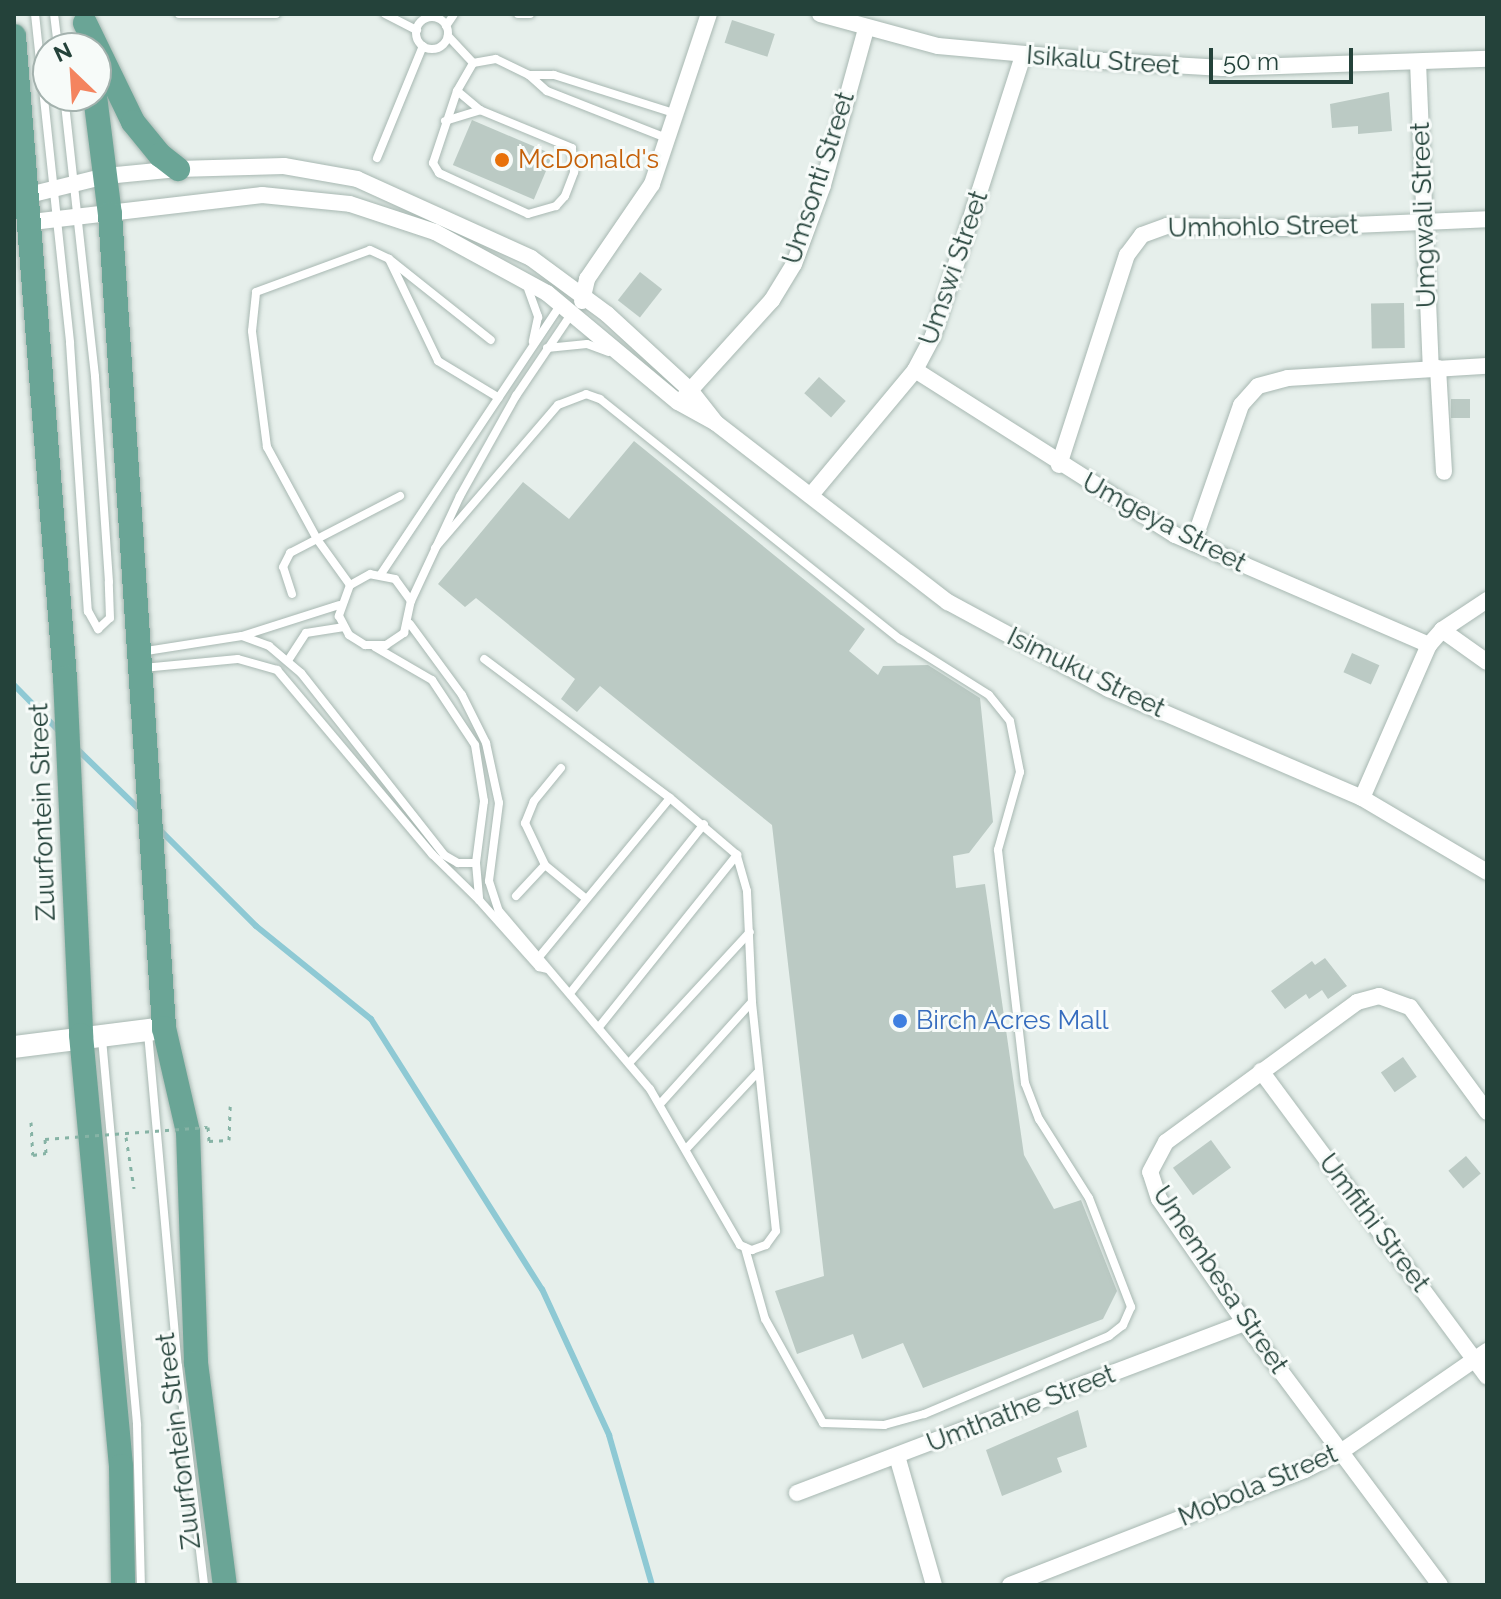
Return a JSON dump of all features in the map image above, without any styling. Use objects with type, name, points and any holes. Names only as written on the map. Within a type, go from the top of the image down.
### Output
[{"type":"main road","points":[[85,18],[133,122],[178,169]]},
{"type":"main road","name":"Zuurfontein Street","points":[[14,36],[65,678],[72,829],[91,1034],[121,1466],[123,1585]]},
{"type":"main road","name":"Zuurfontein Street","points":[[97,112],[110,214],[140,660],[151,849],[156,1028],[188,1132],[197,1375],[225,1585]]},
{"type":"street","points":[[568,308],[652,184],[709,14]]},
{"type":"street","name":"Isikalu Street","points":[[820,14],[866,29],[938,46],[1023,55],[1223,68],[1487,59]]},
{"type":"street","name":"Umsonti Street","points":[[678,402],[772,300],[794,264],[823,185],[866,29]]},
{"type":"street","name":"Umswi Street","points":[[811,495],[915,370],[946,304],[1023,55]]},
{"type":"street","name":"Umgwali Street","points":[[1418,62],[1423,223],[1444,472]]},
{"type":"street","name":"Isimuku Street","points":[[29,211],[53,188],[106,176],[178,169],[298,168],[396,194],[508,245],[581,287],[690,390],[716,423]]},
{"type":"street","name":"Isimuku Street","points":[[29,211],[79,217],[262,195],[350,204],[435,232],[523,276],[568,308],[678,402],[716,423],[811,495],[904,572],[1045,658],[1362,798],[1487,872]]},
{"type":"street","name":"Umhohlo Street","points":[[1059,465],[1127,255],[1142,235],[1167,226],[1423,223],[1487,219]]},
{"type":"street","points":[[1193,543],[1241,405],[1258,386],[1288,378],[1487,366]]},
{"type":"street","name":"Umgeya Street","points":[[915,370],[1059,465],[1193,543],[1429,645]]},
{"type":"street","points":[[1362,798],[1429,645],[1442,630],[1487,600]]},
{"type":"street","points":[[1442,630],[1487,662]]},
{"type":"street","name":"Umembesa Street","points":[[1440,1585],[1245,1323],[1159,1199],[1150,1172],[1166,1142],[1357,1002],[1379,996],[1410,1007],[1487,1112]]},
{"type":"street","points":[[14,1047],[91,1034],[156,1028]]},
{"type":"street","name":"Umfithi Street","points":[[1261,1071],[1481,1355],[1487,1376]]},
{"type":"street","name":"Umthathe Street","points":[[797,1493],[1245,1323]]},
{"type":"street","name":"Mobola Street","points":[[1010,1585],[1231,1501],[1342,1451],[1481,1355]]},
{"type":"street","points":[[897,1456],[934,1585]]},
{"type":"lane","points":[[35,14],[53,188],[29,211],[70,343],[88,611],[98,629],[110,618],[111,603],[79,217],[66,112]]},
{"type":"lane","points":[[179,14],[276,14]]},
{"type":"lane","points":[[377,158],[423,46],[417,30],[385,14]]},
{"type":"lane","points":[[423,46],[438,47],[454,14]]},
{"type":"lane","points":[[518,14],[530,14]]},
{"type":"lane","points":[[417,30],[428,18],[447,31],[473,63]]},
{"type":"lane","points":[[473,63],[496,59],[529,75],[547,91],[669,139]]},
{"type":"lane","points":[[457,91],[480,110],[572,148],[574,172],[556,206],[528,214],[439,173],[432,155],[457,91],[473,63]]},
{"type":"lane","points":[[529,75],[554,75],[677,114]]},
{"type":"lane","points":[[445,121],[480,110]]},
{"type":"lane","points":[[350,585],[317,539],[263,432],[252,303],[266,285],[358,251],[389,259],[491,340]]},
{"type":"lane","points":[[389,259],[438,361],[499,398]]},
{"type":"lane","points":[[523,276],[538,317],[527,357]]},
{"type":"lane","points":[[479,900],[476,863],[484,801],[475,745],[432,680],[375,647],[356,641],[343,627],[339,605],[350,585],[381,574],[527,357],[568,308]]},
{"type":"lane","points":[[375,647],[396,641],[410,624],[411,601],[435,548],[487,446],[568,308]]},
{"type":"lane","points":[[547,348],[587,344],[631,363]]},
{"type":"lane","points":[[410,624],[462,695],[486,743],[499,803],[490,862],[492,897],[660,1104],[745,1248],[765,1319],[823,1423],[884,1425],[924,1414],[1109,1336],[1123,1325],[1131,1307],[1094,1211],[1039,1119],[1025,1083],[998,850],[1020,772],[1010,721],[989,695],[900,639],[600,399],[586,394],[558,405],[435,548]]},
{"type":"lane","points":[[292,594],[284,559],[400,496]]},
{"type":"lane","points":[[381,574],[395,579],[411,601]]},
{"type":"lane","points":[[140,660],[242,636],[339,605]]},
{"type":"lane","points":[[289,659],[306,633],[343,627]]},
{"type":"lane","points":[[242,636],[289,659],[444,855],[458,863],[476,863]]},
{"type":"lane","points":[[140,660],[238,659],[277,670],[432,854],[479,900],[539,967],[549,969]]},
{"type":"lane","points":[[484,659],[704,824],[737,855],[745,877],[752,1002],[776,1231],[766,1245],[745,1248]]},
{"type":"lane","points":[[561,768],[534,801],[525,823],[545,865],[584,897]]},
{"type":"lane","points":[[539,957],[584,897],[670,798]]},
{"type":"lane","points":[[571,992],[704,824]]},
{"type":"lane","points":[[599,1027],[737,855]]},
{"type":"lane","points":[[516,896],[545,865]]},
{"type":"lane","points":[[629,1063],[750,932]]},
{"type":"lane","points":[[660,1104],[752,1002]]},
{"type":"lane","points":[[156,1028],[178,1366],[204,1585]]},
{"type":"lane","points":[[91,1034],[137,1425],[141,1585]]},
{"type":"lane","points":[[687,1148],[759,1071]]},
{"type":"path","points":[[31,1122],[33,1155],[46,1153],[45,1139],[208,1127],[209,1141],[229,1140],[230,1106]]},
{"type":"path","points":[[126,1133],[134,1188]]},
{"type":"building","points":[[732,20],[775,34],[767,57],[725,43]]},
{"type":"building","points":[[1389,92],[1392,131],[1358,134],[1358,126],[1332,128],[1330,104]]},
{"type":"building","name":"McDonald's","points":[[472,120],[553,154],[534,199],[453,165]]},
{"type":"building","points":[[640,272],[662,289],[640,318],[618,300]]},
{"type":"building","points":[[1404,303],[1405,348],[1372,349],[1371,304]]},
{"type":"building","points":[[819,377],[846,401],[831,417],[804,393]]},
{"type":"building","points":[[1451,399],[1470,399],[1470,418],[1451,418]]},
{"type":"building","name":"Birch Acres Mall","points":[[634,441],[865,629],[849,651],[878,675],[883,666],[928,665],[980,698],[993,822],[969,853],[953,856],[956,888],[985,884],[1024,1155],[1054,1209],[1081,1200],[1117,1291],[1103,1319],[923,1388],[903,1343],[862,1359],[853,1334],[797,1354],[775,1291],[824,1276],[772,825],[600,686],[577,712],[561,699],[575,679],[476,598],[465,607],[438,584],[523,482],[569,519]]},
{"type":"building","points":[[1352,653],[1379,665],[1371,684],[1343,672]]},
{"type":"building","points":[[1325,958],[1347,986],[1328,999],[1322,990],[1309,999],[1306,994],[1285,1009],[1271,991],[1312,961],[1315,965]]},
{"type":"building","points":[[1403,1057],[1417,1077],[1395,1092],[1381,1072]]},
{"type":"building","points":[[1211,1140],[1231,1168],[1193,1195],[1173,1168]]},
{"type":"building","points":[[1466,1156],[1481,1174],[1463,1188],[1448,1171]]},
{"type":"building","points":[[1078,1410],[1087,1447],[1057,1458],[1062,1472],[1002,1496],[986,1450]]},
{"type":"waterway","points":[[14,685],[60,732]]},
{"type":"waterway","points":[[77,749],[143,813]]},
{"type":"waterway","points":[[160,830],[256,926],[371,1019],[542,1289],[609,1435],[652,1585]]},
{"type":"place","name":"McDonald's","points":[[502,160]]},
{"type":"place","name":"Birch Acres Mall","points":[[900,1021]]}]
